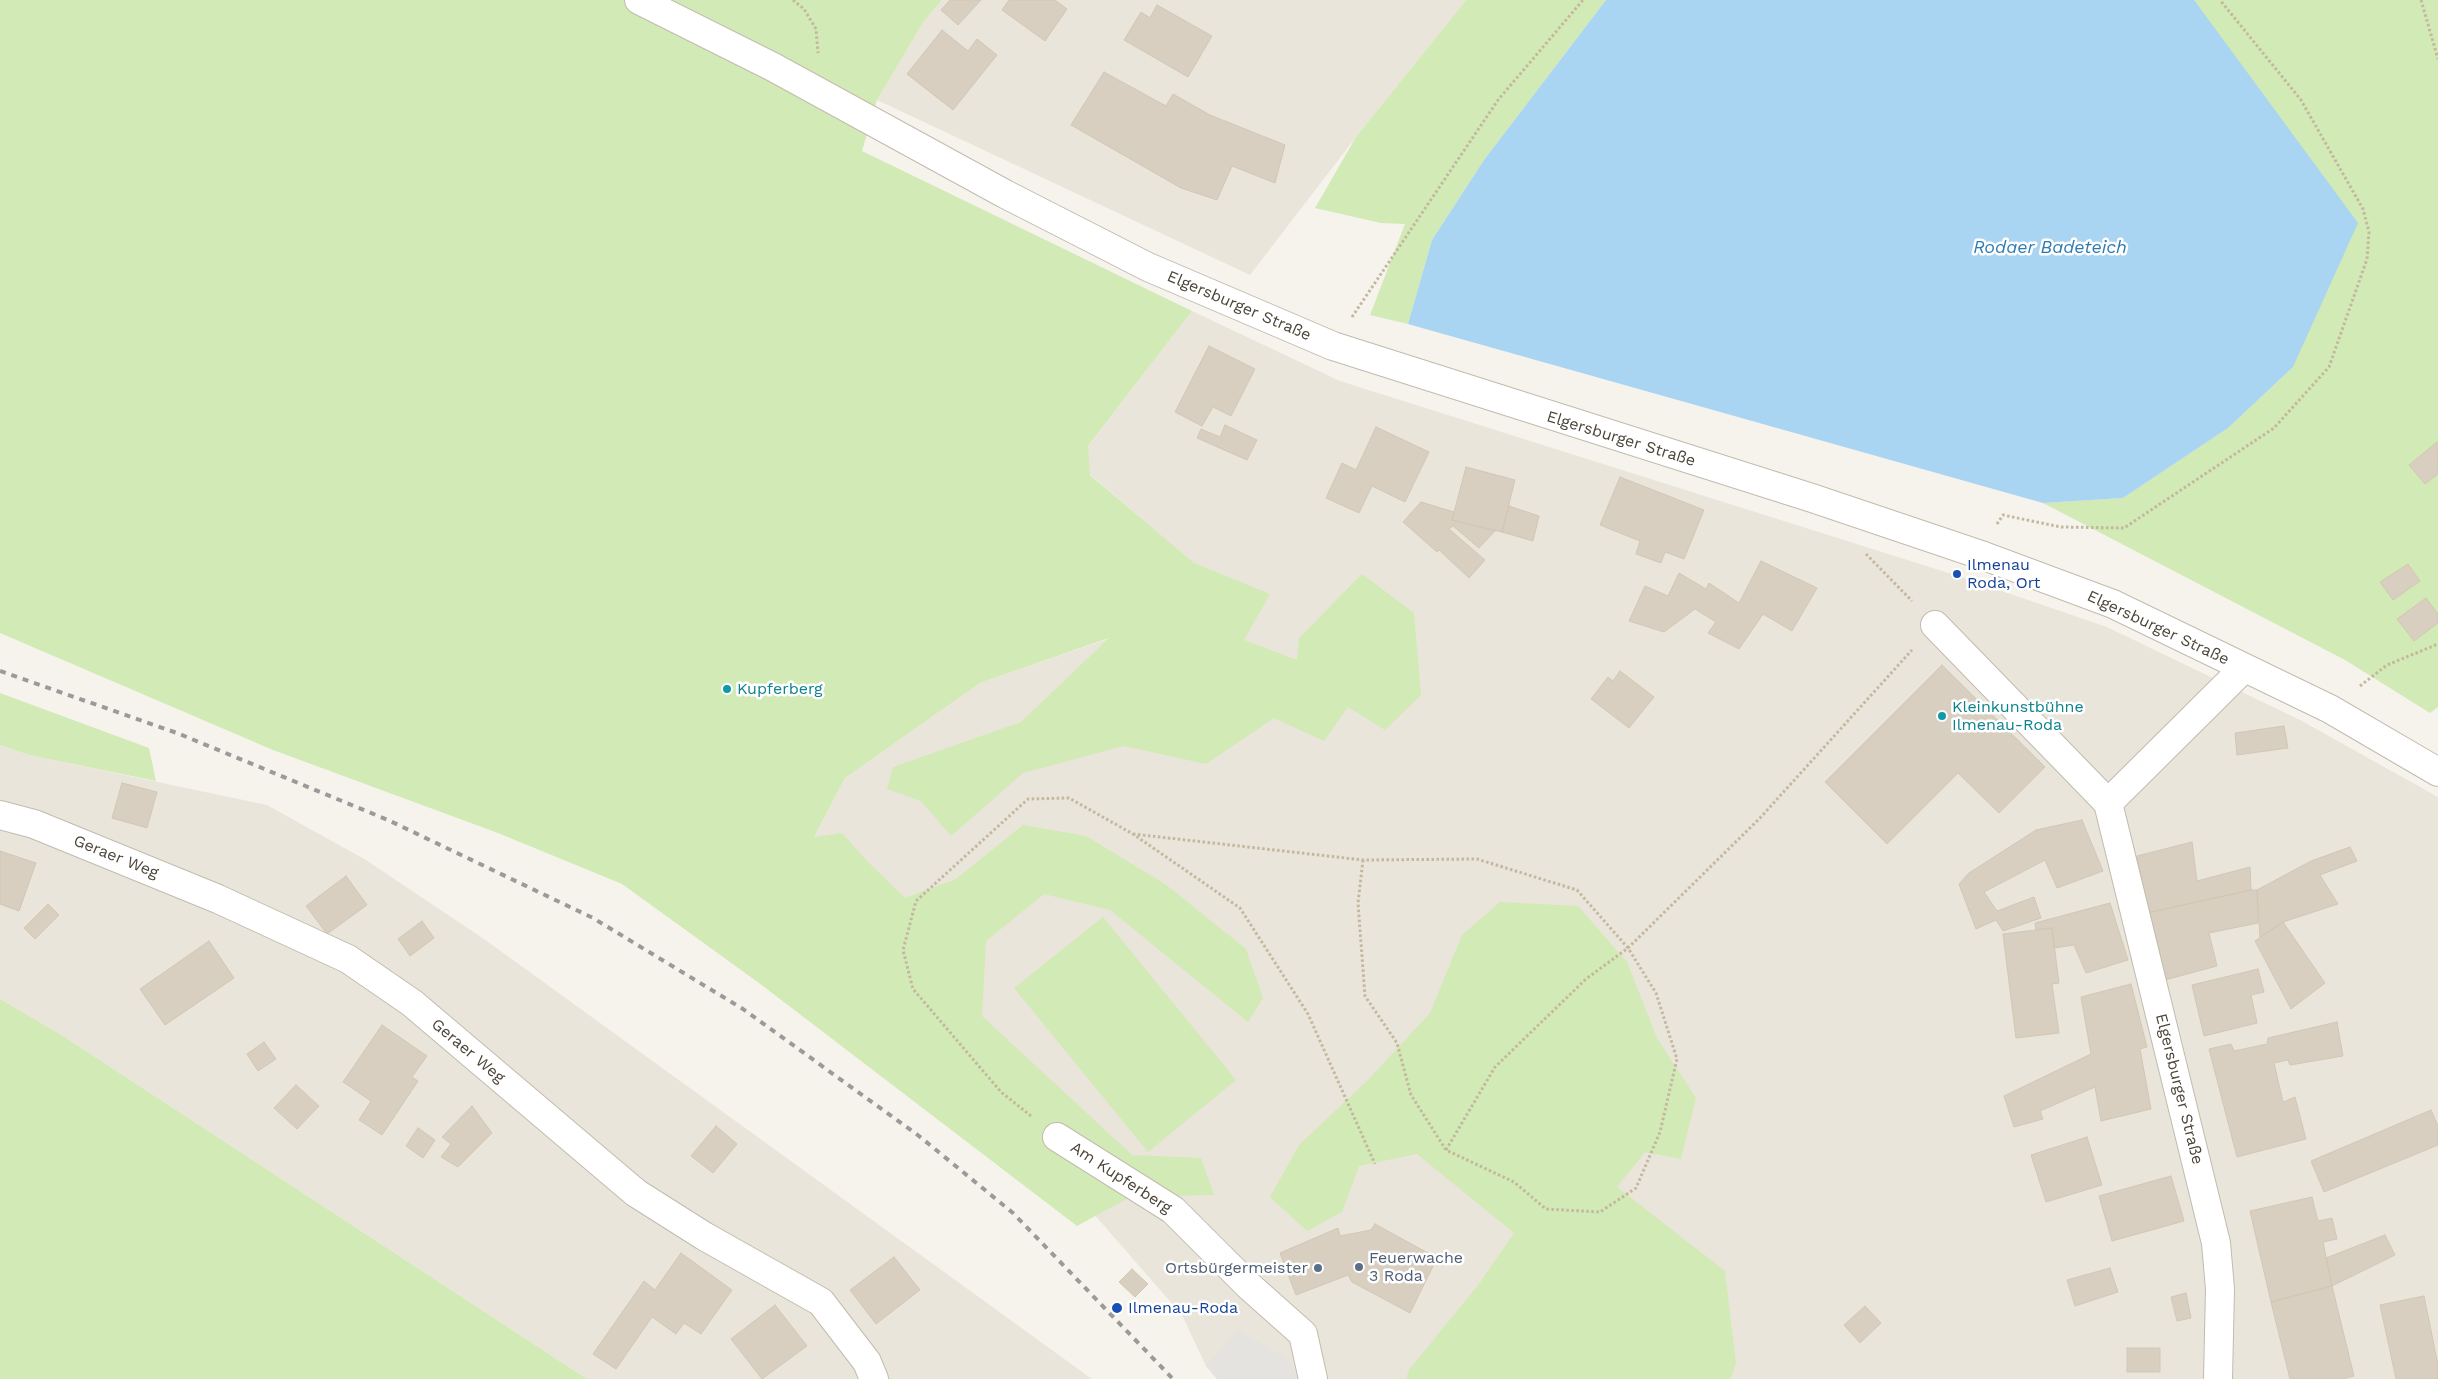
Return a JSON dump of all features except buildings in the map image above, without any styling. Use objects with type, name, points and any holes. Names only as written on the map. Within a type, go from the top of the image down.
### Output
[{"type":"street","name":"Elgersburger Straße","points":[[639,0],[820,93],[1005,194],[1148,268],[1333,346],[1812,498],[1984,556],[2113,604],[2330,709],[2438,772]]},
{"type":"street","points":[[1935,625],[2108,803]]},
{"type":"street","name":"Elgersburger Straße","points":[[2218,1379],[2220,1289],[2216,1243],[2108,803],[2244,668]]},
{"type":"street","name":"Geraer Weg","points":[[0,816],[34,824],[218,899],[348,959],[412,1003],[636,1193],[704,1236],[821,1302],[867,1362],[874,1379]]},
{"type":"street","name":"Am Kupferberg","points":[[1057,1137],[1173,1210],[1249,1286],[1303,1334],[1313,1379]]},
{"type":"path","points":[[794,0],[804,8],[816,29],[820,93]]},
{"type":"path","points":[[1333,346],[1498,100],[1583,0]]},
{"type":"path","points":[[1999,521],[2003,515],[2061,527],[2124,528],[2274,428],[2329,367],[2367,259],[2369,232],[2363,209],[2301,100],[2220,0]]},
{"type":"path","points":[[2421,0],[2438,59]]},
{"type":"path","points":[[1446,1150],[1495,1067],[1586,979],[1628,948],[1760,818],[1935,625],[1860,547]]},
{"type":"path","points":[[2330,709],[2387,665],[2438,644]]},
{"type":"path","points":[[1057,1137],[1001,1092],[913,989],[903,950],[916,901],[1028,799],[1070,798],[1133,834],[1240,908],[1308,1014],[1375,1164]]},
{"type":"path","points":[[1133,834],[1363,860],[1477,859],[1577,890],[1628,948],[1656,993],[1677,1059],[1660,1132],[1636,1188],[1600,1212],[1546,1209],[1514,1182],[1446,1150],[1411,1095],[1397,1043],[1365,996],[1358,903],[1363,860]]},
{"type":"shaded area","points":[[942,0],[1466,0],[1356,137],[1250,275],[877,100],[924,21]]},
{"type":"shaded area","points":[[1192,311],[1340,381],[1955,575],[2107,627],[2302,721],[2438,797],[2438,1379],[1217,1379],[1206,1366],[1182,1315],[1023,1133],[784,895],[845,778],[980,683],[1111,638],[1194,564],[1076,462]]},
{"type":"shaded area","points":[[0,745],[29,755],[267,805],[366,860],[484,939],[1092,1379],[587,1379],[63,1036],[0,999]]},
{"type":"shaded area","points":[[1238,1330],[1289,1359],[1298,1379],[1217,1379],[1206,1366]]},
{"type":"green space","points":[[0,0],[942,0],[924,21],[877,100],[862,151],[1192,311],[1088,446],[1090,475],[1194,563],[1270,594],[1244,640],[1297,660],[1299,638],[1362,574],[1414,613],[1421,695],[1385,730],[1348,707],[1324,741],[1274,718],[1206,764],[1124,746],[1023,773],[951,836],[921,801],[887,789],[893,767],[1021,722],[1109,638],[980,683],[845,778],[814,837],[842,833],[868,862],[905,898],[956,879],[1023,825],[1086,836],[1165,884],[1246,949],[1263,998],[1248,1022],[1110,910],[1044,894],[986,941],[982,1016],[1132,1155],[1201,1158],[1214,1195],[1130,1197],[1077,1226],[759,983],[622,884],[498,833],[273,750],[0,633]]},
{"type":"green space","points":[[1466,0],[1606,0],[1484,160],[1432,240],[1408,324],[1370,315],[1405,224],[1381,223],[1315,208],[1356,137]]},
{"type":"green space","points":[[2194,0],[2438,0],[2438,707],[2430,713],[2345,660],[2043,503],[2123,498],[2228,428],[2293,367]]},
{"type":"green space","points":[[0,693],[149,748],[156,781],[29,755],[0,745]]},
{"type":"green space","points":[[1500,902],[1578,906],[1627,962],[1657,1038],[1696,1098],[1681,1159],[1645,1152],[1617,1187],[1725,1271],[1736,1364],[1730,1379],[1406,1379],[1409,1370],[1479,1284],[1514,1233],[1417,1154],[1359,1166],[1342,1212],[1307,1231],[1270,1197],[1299,1145],[1368,1080],[1430,1013],[1462,935]]},
{"type":"green space","points":[[1103,917],[1236,1080],[1148,1152],[1014,988]]},
{"type":"green space","points":[[0,999],[63,1036],[587,1379],[0,1379]]},
{"type":"water","name":"Rodaer Badeteich","points":[[1606,0],[2194,0],[2358,223],[2293,367],[2228,428],[2123,498],[2043,503],[1408,324],[1432,240],[1484,160]]},
{"type":"railway","points":[[0,671],[177,733],[388,820],[593,918],[743,1009],[919,1136],[1013,1213],[1173,1379]]},
{"type":"place","name":"Ilmenau Roda, Ort","points":[[1957,574]]},
{"type":"place","name":"Kupferberg","points":[[727,689]]},
{"type":"place","name":"Kleinkunstbühne Ilmenau-Roda","points":[[1942,716]]},
{"type":"place","name":"Feuerwache 3 Roda","points":[[1359,1267]]},
{"type":"place","name":"Ortsbürgermeister","points":[[1318,1268]]},
{"type":"place","name":"Ilmenau-Roda","points":[[1117,1308]]}]
